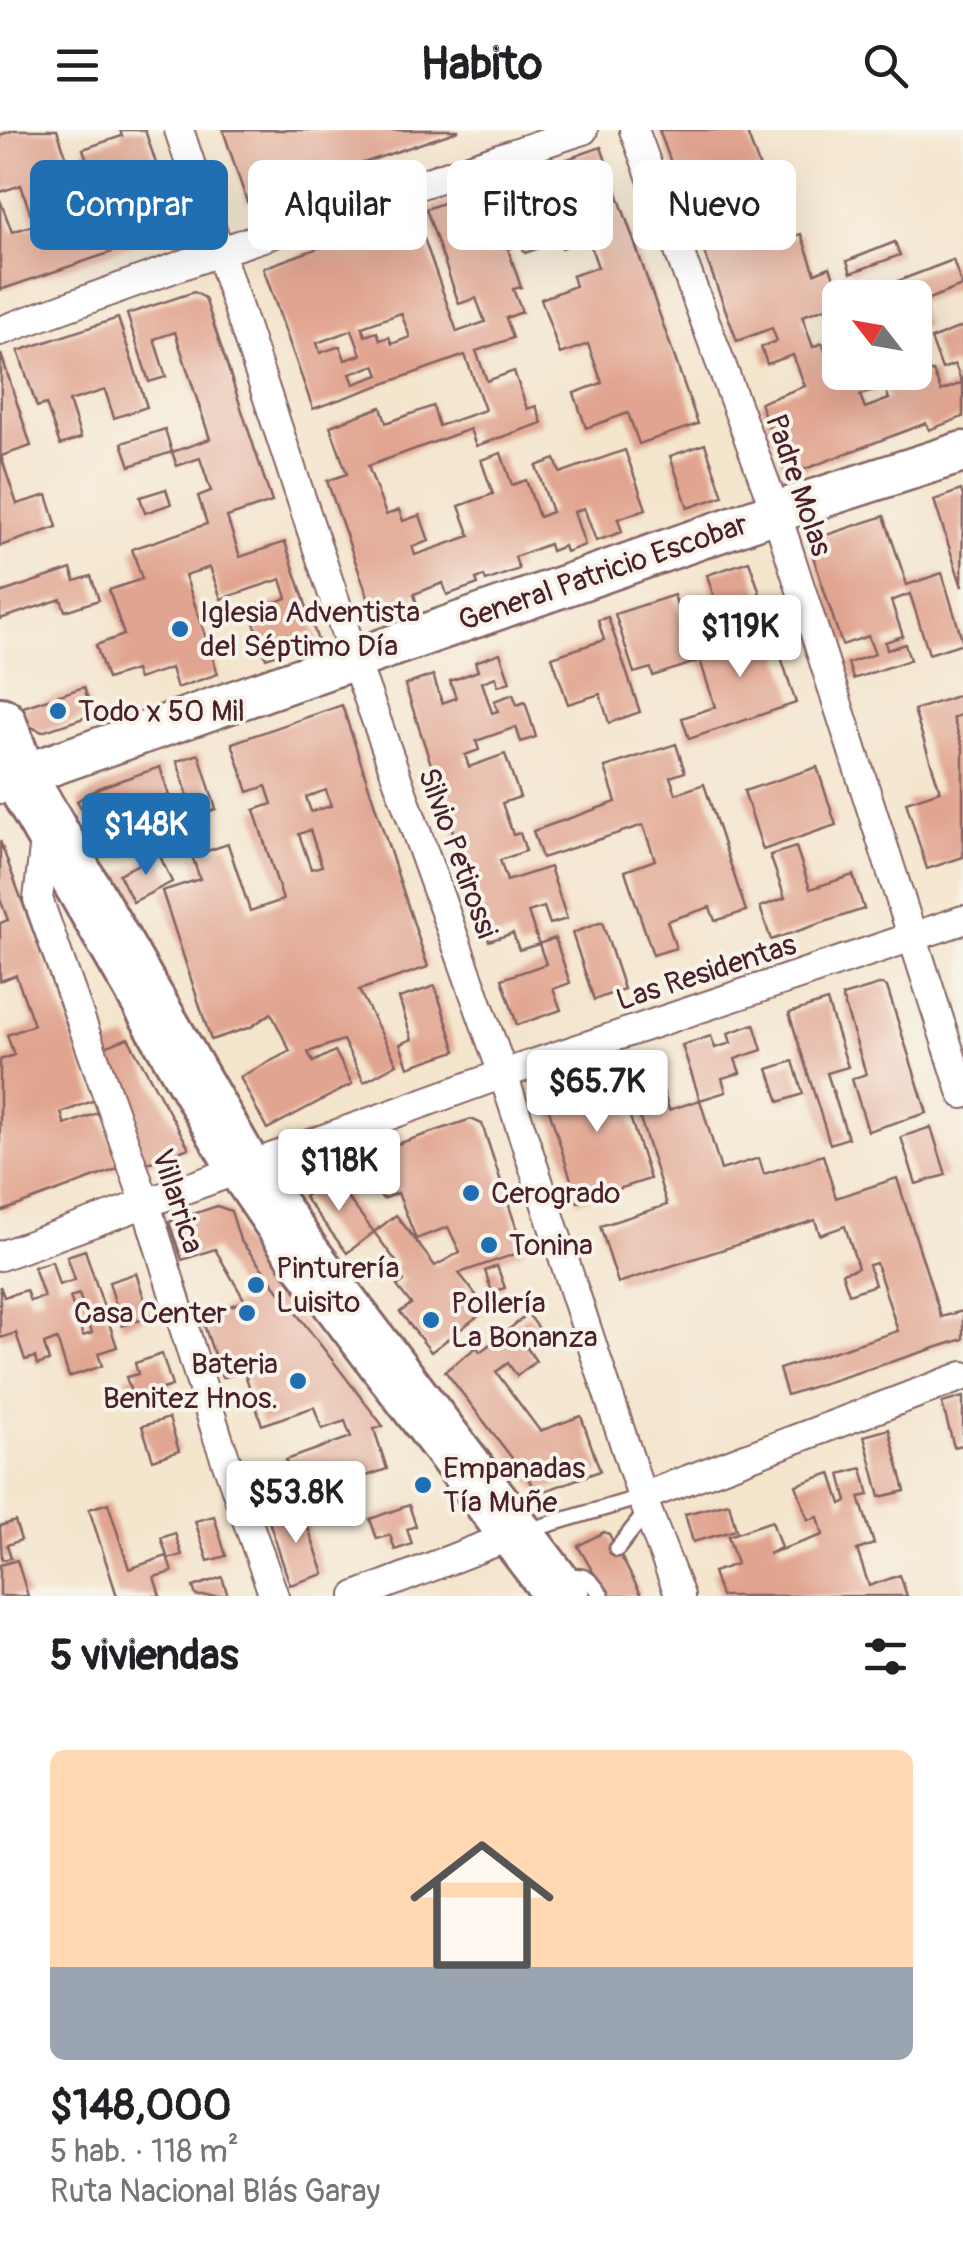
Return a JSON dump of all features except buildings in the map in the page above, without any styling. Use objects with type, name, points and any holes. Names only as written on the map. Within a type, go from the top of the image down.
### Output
[{"type":"highway","points":[[0,724],[10,780],[46,824],[243,1166],[303,1254],[516,1534],[574,1582]]},
{"type":"street","name":"Silvio Petirossi","points":[[179,130],[354,658],[503,1074],[645,1504],[680,1596]]},
{"type":"street","points":[[0,332],[583,130]]},
{"type":"street","name":"Padre Molas","points":[[634,130],[776,512],[963,1094]]},
{"type":"street","name":"General Patricio Escobar","points":[[10,780],[776,512],[963,452]]},
{"type":"street","name":"Villarrica","points":[[46,824],[38,899],[146,1204],[218,1438],[274,1596]]},
{"type":"street","name":"Las Residentas","points":[[0,1256],[503,1074],[963,920]]},
{"type":"street","points":[[645,1504],[963,1376]]},
{"type":"street","points":[[356,1596],[516,1534]]},
{"type":"lane","points":[[516,1534],[645,1504]]},
{"type":"lane","points":[[617,1549],[645,1504]]},
{"type":"lane","points":[[574,1582],[602,1596]]},
{"type":"place","name":"Iglesia Adventista del Séptimo Día","points":[[180,629]]},
{"type":"place","name":"Todo x 50 Mil","points":[[58,711]]},
{"type":"place","name":"Cerogrado","points":[[471,1193]]},
{"type":"place","name":"Tonina","points":[[489,1245]]},
{"type":"place","name":"Pinturería Luisito","points":[[256,1285]]},
{"type":"place","name":"Casa Center","points":[[247,1313]]},
{"type":"place","name":"Pollería La Bonanza","points":[[431,1320]]},
{"type":"place","name":"Bateria Benitez Hnos.","points":[[298,1381]]},
{"type":"place","name":"Empanadas Tía Muñe","points":[[423,1485]]}]
